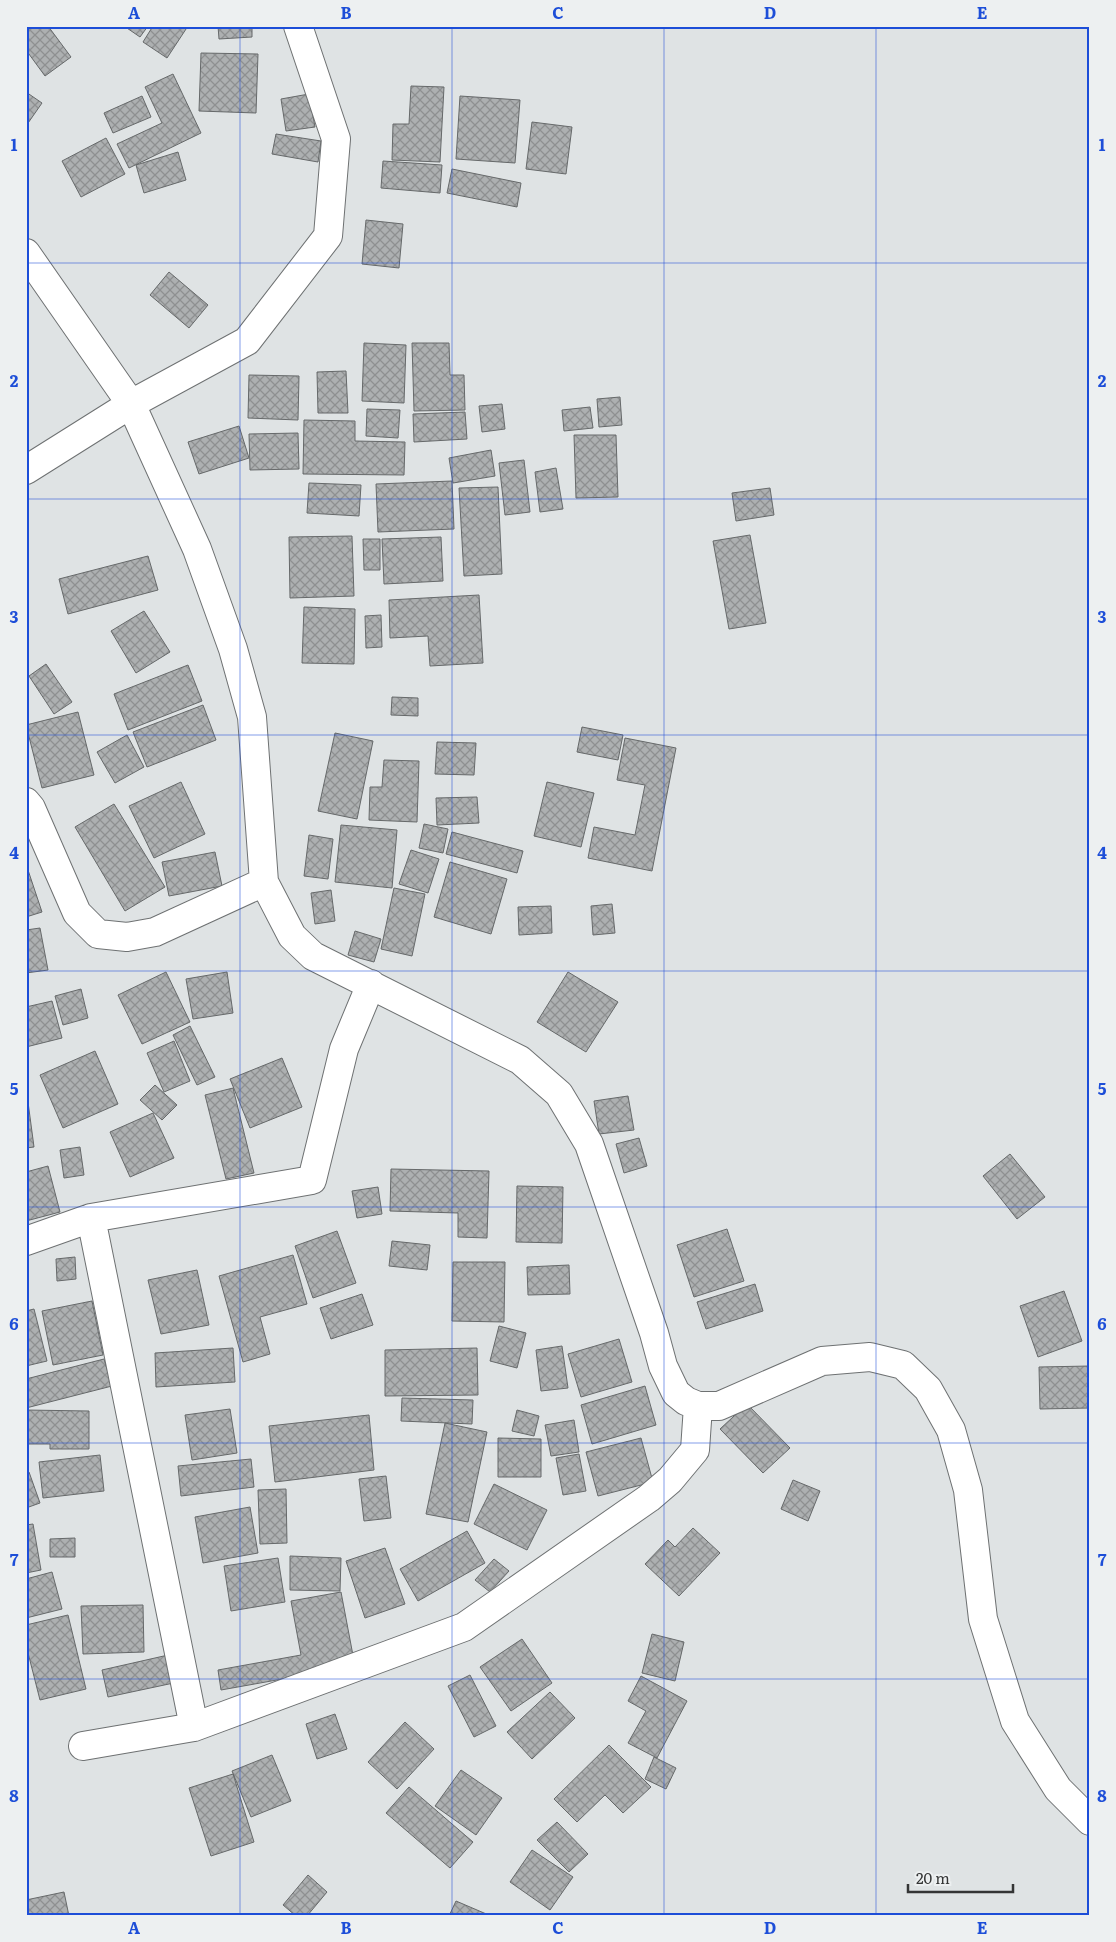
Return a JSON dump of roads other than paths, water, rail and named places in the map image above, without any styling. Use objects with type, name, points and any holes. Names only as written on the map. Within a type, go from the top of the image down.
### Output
[{"type":"street","points":[[26,470],[131,404],[247,341],[328,236],[336,139],[298,26]]},
{"type":"street","points":[[26,253],[131,404],[197,549],[236,658],[252,717],[264,882],[292,936],[313,956],[520,1060],[559,1094],[589,1144],[654,1333],[663,1366],[676,1393],[698,1406],[719,1406],[822,1361],[870,1357],[903,1365],[928,1389],[951,1430],[968,1490],[984,1619],[1014,1721],[1058,1789],[1090,1821]]},
{"type":"street","points":[[26,802],[31,808],[77,913],[98,934],[127,936],[155,932],[264,882]]},
{"type":"street","points":[[26,1241],[91,1218],[312,1180],[344,1049],[371,984]]},
{"type":"street","points":[[91,1218],[194,1727]]},
{"type":"street","points":[[83,1746],[194,1727],[464,1627],[649,1498],[670,1480],[695,1450],[698,1406]]}]
